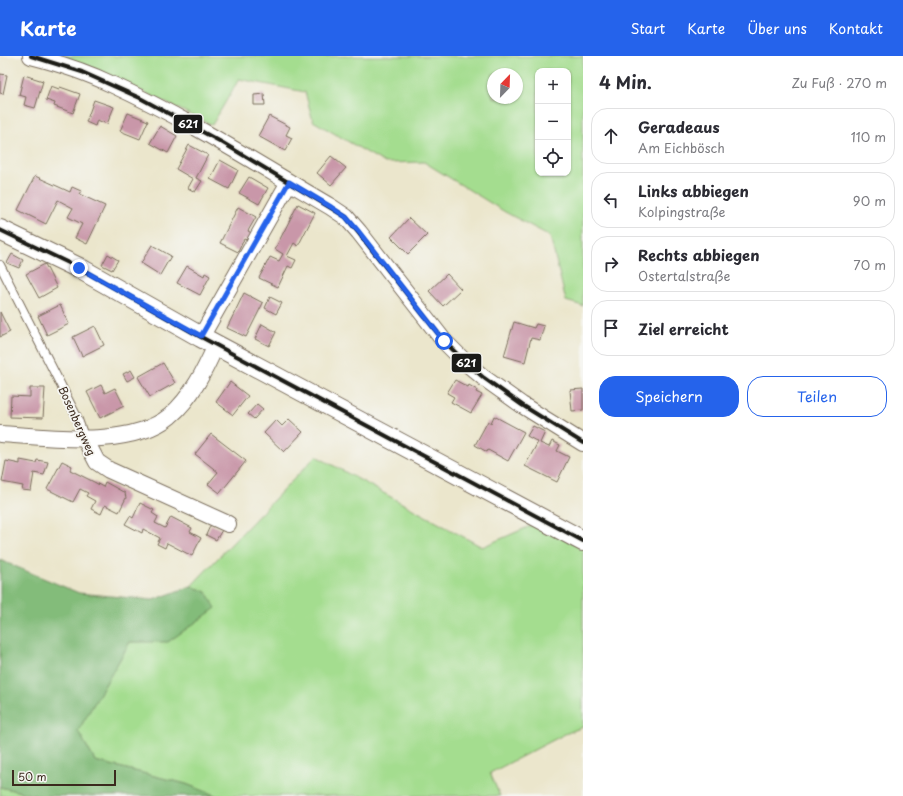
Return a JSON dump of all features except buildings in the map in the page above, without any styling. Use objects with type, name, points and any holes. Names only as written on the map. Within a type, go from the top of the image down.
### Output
[{"type":"street","points":[[31,56],[57,63],[110,83],[166,111],[223,142],[346,217],[369,244],[444,341],[464,361],[484,378],[522,405],[583,443]]},
{"type":"street","points":[[0,434],[85,439],[125,435],[151,427],[170,416],[186,400],[197,384],[209,341],[289,182]]},
{"type":"street","points":[[0,230],[79,268],[209,341],[583,541]]},
{"type":"street","name":"Bosenbergweg","points":[[85,439],[97,462],[109,470],[228,524]]},
{"type":"lane","name":"Bosenbergweg","points":[[1,270],[77,417],[85,439]]},
{"type":"green space","points":[[57,56],[583,56],[583,306],[566,301],[550,236],[505,212],[424,162],[385,163],[313,121],[305,92],[239,79],[212,125],[98,70]]},
{"type":"green space","points":[[316,456],[482,547],[535,524],[583,548],[583,727],[565,734],[490,773],[500,796],[217,796],[186,784],[95,761],[78,731],[130,642],[169,641],[215,608],[206,592],[191,586]]},
{"type":"green space","points":[[0,560],[79,593],[153,600],[191,586],[206,592],[216,608],[168,642],[130,642],[78,731],[95,761],[186,784],[217,796],[38,796],[0,787]]},
{"type":"green space","points":[[0,787],[38,796],[0,796]]},
{"type":"transit line","name":"621","points":[[31,56],[82,72],[140,98],[223,143],[346,217],[444,341],[464,361],[484,378],[522,405],[583,443]]},
{"type":"transit line","name":"621","points":[[0,230],[79,268],[201,337],[583,541]]},
{"type":"route","points":[[79,268],[201,336],[289,182],[346,217],[444,341]]}]
